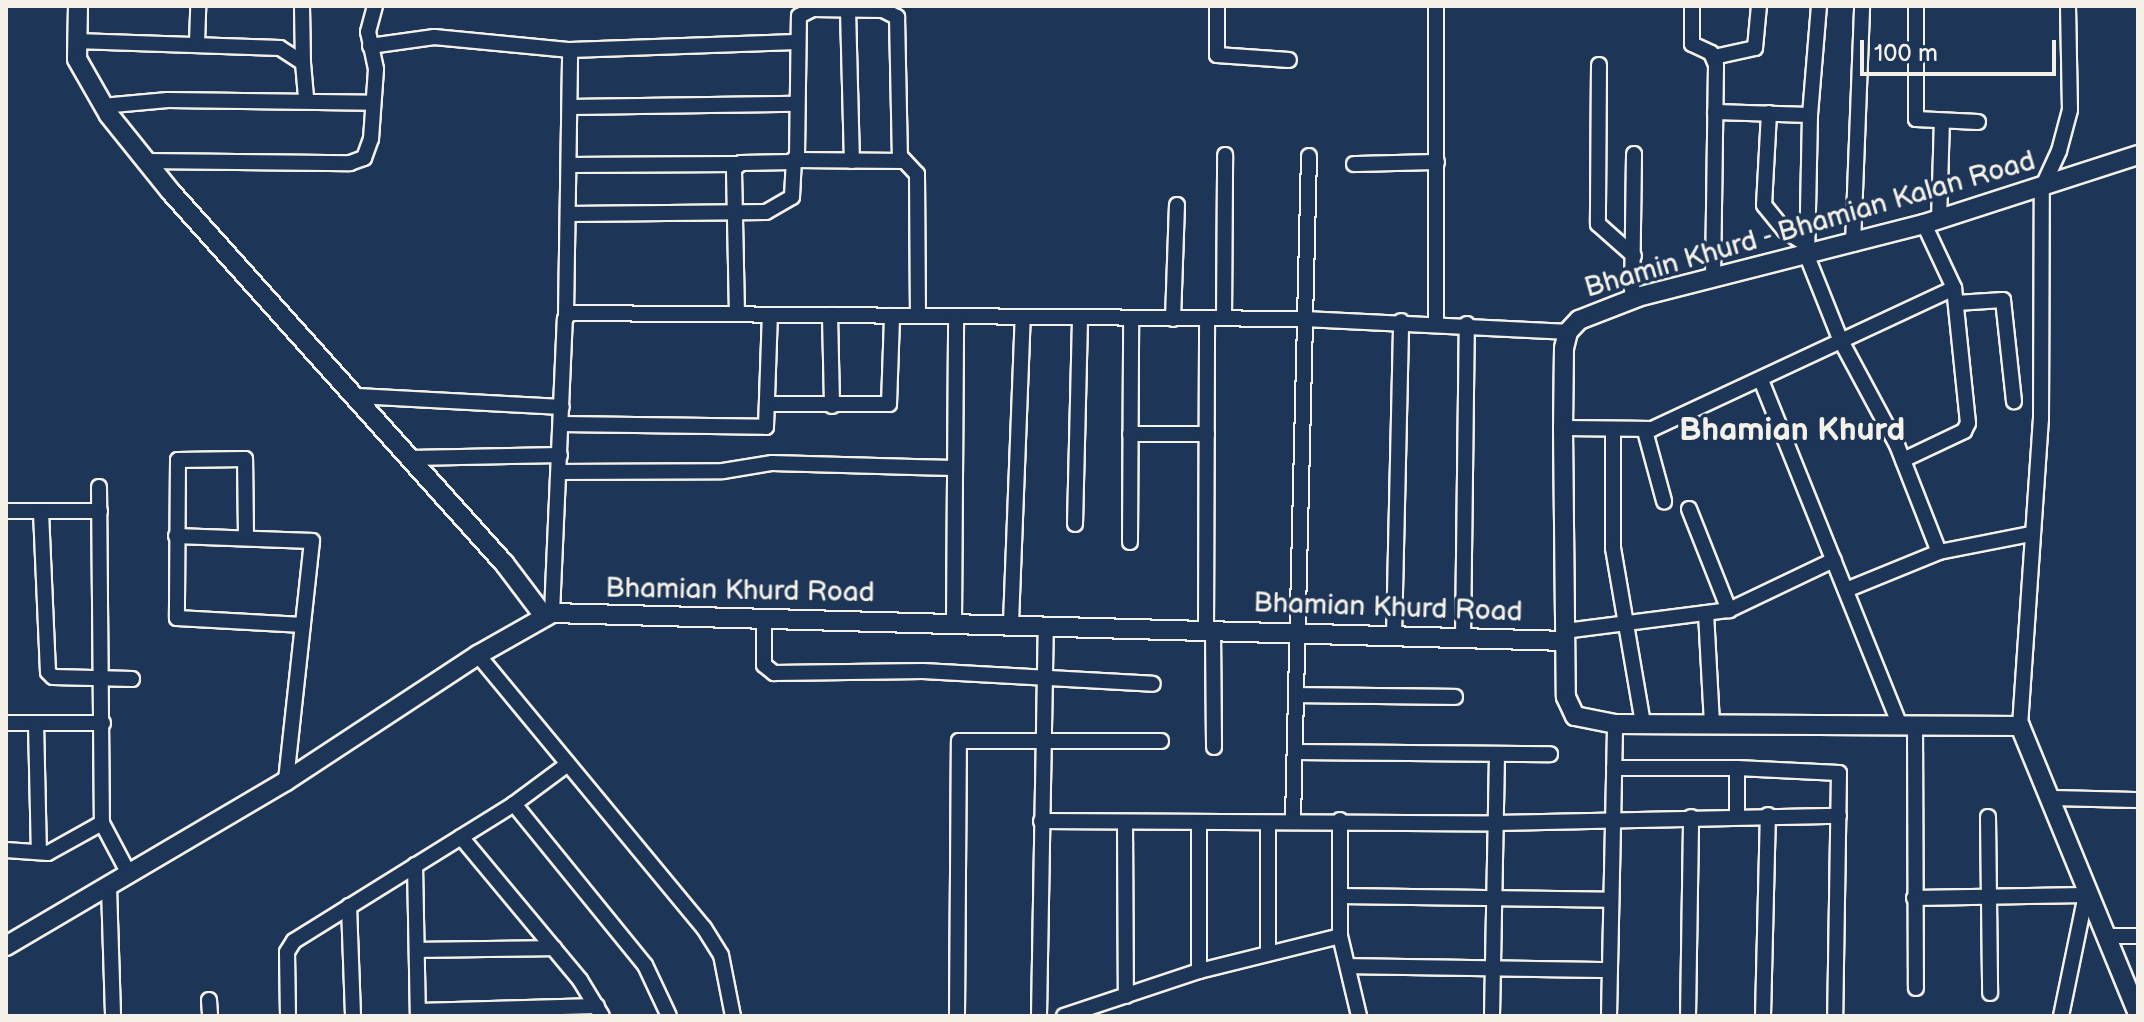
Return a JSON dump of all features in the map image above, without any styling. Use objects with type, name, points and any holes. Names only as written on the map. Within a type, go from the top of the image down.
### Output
[{"type":"street","points":[[78,6],[76,41],[82,75],[102,106],[146,161],[548,615]]},
{"type":"street","points":[[197,43],[198,6]]},
{"type":"street","points":[[302,6],[306,101]]},
{"type":"street","points":[[146,161],[359,161],[369,150],[376,69],[370,46],[375,6]]},
{"type":"street","points":[[1217,6],[1217,55],[1289,60]]},
{"type":"street","points":[[1436,6],[1436,322]]},
{"type":"street","points":[[1692,6],[1692,44],[1714,57],[1755,48],[1759,6]]},
{"type":"street","points":[[1819,6],[1810,115],[1806,250],[1842,343],[1903,460],[1939,552]]},
{"type":"street","points":[[1853,244],[1862,6]]},
{"type":"street","points":[[1916,6],[1915,116],[1942,121],[1978,122]]},
{"type":"street","points":[[2068,6],[2070,110],[2059,151],[2042,188],[2041,419],[2020,726],[2086,892],[2133,988],[2138,1014]]},
{"type":"street","points":[[848,10],[852,161]]},
{"type":"street","points":[[568,214],[735,214],[785,205],[794,186],[796,24],[805,12],[883,10],[897,17],[904,161],[917,174],[918,316]]},
{"type":"street","points":[[370,46],[434,37],[570,50],[796,42]]},
{"type":"street","points":[[76,41],[264,44],[303,63]]},
{"type":"street","points":[[548,615],[559,472],[566,315],[570,50]]},
{"type":"street","points":[[1713,279],[1714,57]]},
{"type":"street","points":[[1599,65],[1598,224],[1634,256]]},
{"type":"street","points":[[102,106],[168,100],[373,103]]},
{"type":"street","points":[[570,107],[797,104]]},
{"type":"street","points":[[1715,112],[1810,115]]},
{"type":"street","points":[[1769,113],[1764,205],[1806,250]]},
{"type":"street","points":[[1903,460],[1967,427],[1955,296],[1932,222],[1942,121]]},
{"type":"street","points":[[1632,299],[1634,154]]},
{"type":"street","points":[[1224,318],[1225,155]]},
{"type":"street","name":"Bhamin Khurd - Bhamian Kalan Road","points":[[2020,726],[1615,724],[1584,720],[1568,707],[1563,428],[1568,332],[1579,320],[1632,299],[1713,279],[1806,250],[1853,244],[1932,222],[2138,155]]},
{"type":"street","points":[[1293,819],[1309,156]]},
{"type":"street","points":[[569,165],[904,161]]},
{"type":"street","points":[[1354,164],[1437,162]]},
{"type":"street","points":[[737,164],[737,314]]},
{"type":"street","points":[[1173,319],[1177,205]]},
{"type":"street","points":[[1563,428],[1645,431],[1955,296],[2003,300],[2014,401]]},
{"type":"street","points":[[566,315],[1306,319],[1436,322],[1568,332]]},
{"type":"street","points":[[561,424],[764,428],[769,423],[770,315]]},
{"type":"street","points":[[830,315],[832,406]]},
{"type":"street","points":[[769,404],[832,406],[890,403],[892,316]]},
{"type":"street","points":[[954,622],[956,316]]},
{"type":"street","points":[[1011,623],[1023,317]]},
{"type":"street","points":[[1075,524],[1080,318]]},
{"type":"street","points":[[1130,542],[1131,318]]},
{"type":"street","points":[[1207,318],[1214,747]]},
{"type":"street","points":[[1394,637],[1401,321]]},
{"type":"street","points":[[1463,638],[1467,324]]},
{"type":"street","points":[[1761,380],[1846,590],[1908,725],[1916,988]]},
{"type":"street","points":[[357,396],[562,407]]},
{"type":"street","points":[[1613,430],[1613,548],[1643,724]]},
{"type":"street","points":[[1645,431],[1664,501]]},
{"type":"street","points":[[1130,434],[1207,434]]},
{"type":"street","points":[[410,458],[560,455]]},
{"type":"street","points":[[246,536],[245,459],[185,458],[176,465],[178,619],[303,625]]},
{"type":"street","points":[[559,472],[723,471],[772,463],[955,468]]},
{"type":"street","points":[[99,487],[102,823],[129,874]]},
{"type":"street","points":[[1689,509],[1729,610]]},
{"type":"street","points":[[6,511],[100,511]]},
{"type":"street","points":[[41,512],[47,670],[53,677],[132,679]]},
{"type":"street","points":[[1846,590],[1939,552],[2031,534]]},
{"type":"street","points":[[176,536],[246,536],[312,541],[286,781]]},
{"type":"street","points":[[1565,636],[1625,624],[1729,610],[1834,560]]},
{"type":"street","points":[[1706,613],[1712,724]]},
{"type":"street","points":[[6,946],[286,781],[478,655],[548,615]]},
{"type":"street","name":"Bhamian Khurd Road","points":[[548,615],[1011,623],[1394,637],[1565,636]]},
{"type":"street","points":[[764,621],[764,665],[770,673],[923,671],[1045,681],[1153,684]]},
{"type":"street","points":[[1039,1016],[1046,625]]},
{"type":"street","points":[[478,655],[704,928],[721,955],[733,1016]]},
{"type":"street","points":[[1298,695],[1455,697]]},
{"type":"street","points":[[6,723],[103,723]]},
{"type":"street","points":[[36,723],[39,851]]},
{"type":"street","points":[[1609,1016],[1615,724]]},
{"type":"street","points":[[957,1016],[957,744],[964,738],[1161,741]]},
{"type":"street","points":[[1296,752],[1497,756],[1550,754]]},
{"type":"street","points":[[1492,1016],[1497,756]]},
{"type":"street","points":[[288,1016],[288,949],[349,906],[514,804],[568,764]]},
{"type":"street","points":[[1614,768],[1836,770],[1839,816],[1835,1016]]},
{"type":"street","points":[[1737,768],[1737,816]]},
{"type":"street","points":[[2050,798],[2138,800]]},
{"type":"street","points":[[514,804],[637,953],[661,991],[669,1016]]},
{"type":"street","points":[[1763,1016],[1768,815]]},
{"type":"street","points":[[1041,821],[1268,824],[1293,819],[1496,823],[1612,818],[1839,816]]},
{"type":"street","points":[[1688,1016],[1691,817]]},
{"type":"street","points":[[1988,817],[1992,896],[1990,993]]},
{"type":"street","points":[[1340,820],[1340,936],[1359,1016]]},
{"type":"street","points":[[6,850],[54,850],[102,823]]},
{"type":"street","points":[[1125,823],[1126,996]]},
{"type":"street","points":[[1199,823],[1199,971]]},
{"type":"street","points":[[1268,824],[1268,952]]},
{"type":"street","points":[[461,837],[554,948],[600,1011]]},
{"type":"street","points":[[415,865],[418,1013],[600,1011]]},
{"type":"street","points":[[109,887],[113,1016]]},
{"type":"street","points":[[1914,898],[2086,892]]},
{"type":"street","points":[[2061,1016],[2086,892]]},
{"type":"street","points":[[1340,896],[1611,900]]},
{"type":"street","points":[[349,906],[353,1016]]},
{"type":"street","points":[[1064,1016],[1199,971],[1340,936]]},
{"type":"street","points":[[2106,936],[2138,936]]},
{"type":"street","points":[[419,950],[554,948]]},
{"type":"street","points":[[1348,966],[1492,971],[1610,970]]},
{"type":"street","points":[[209,1000],[210,1016]]},
{"type":"district","name":"Bhamian Khurd","points":[[1792,431]]}]
